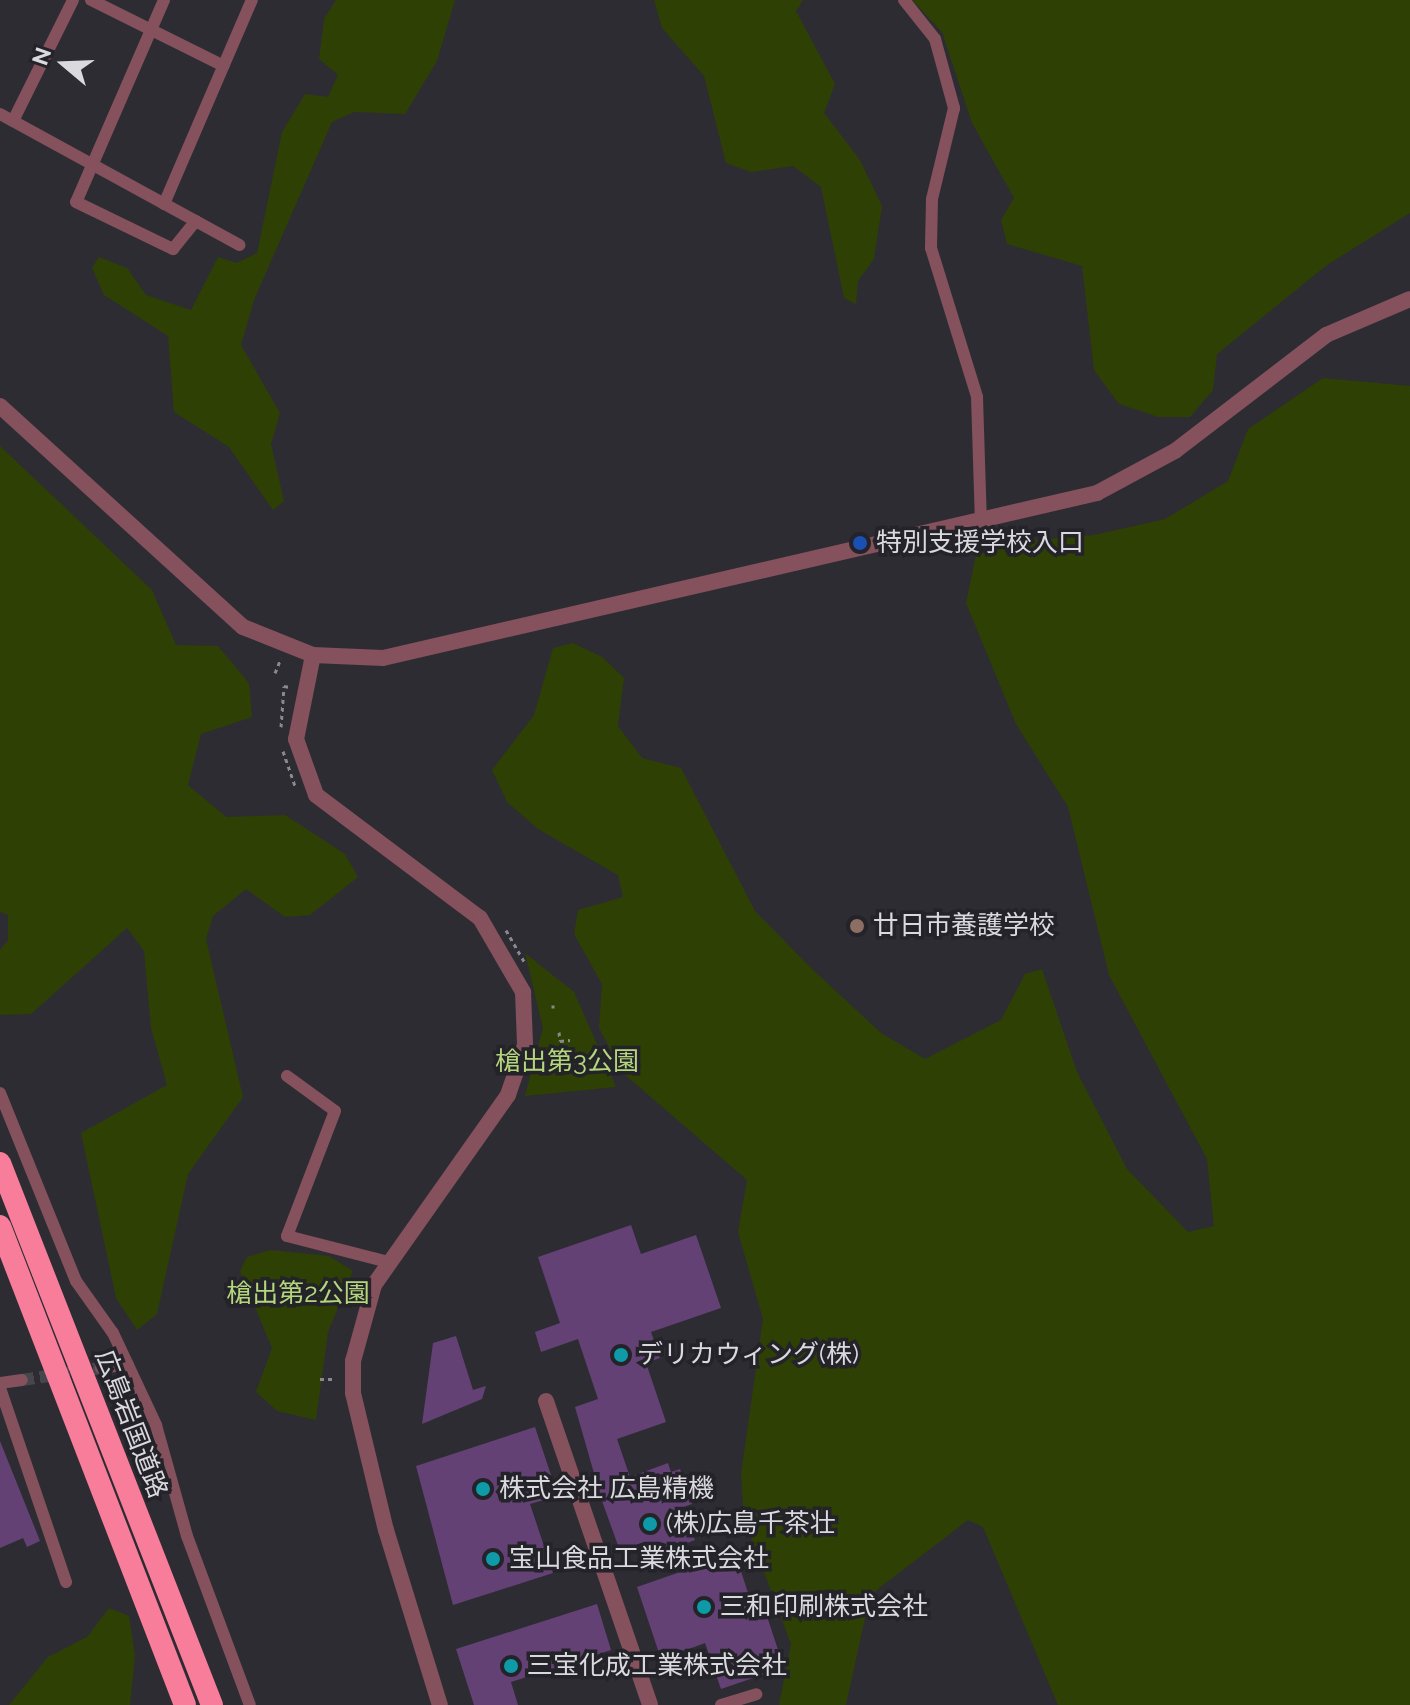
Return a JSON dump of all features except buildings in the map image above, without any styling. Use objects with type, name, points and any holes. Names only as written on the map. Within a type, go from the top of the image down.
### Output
[{"type":"highway","name":"広島岩国道路","points":[[0,1163],[212,1705]]},
{"type":"highway","name":"広島岩国道路","points":[[0,1226],[185,1705]]},
{"type":"street","points":[[13,121],[73,0]]},
{"type":"street","points":[[91,0],[224,66]]},
{"type":"street","points":[[164,0],[89,163],[76,202],[173,249],[196,221]]},
{"type":"street","points":[[164,204],[252,0]]},
{"type":"street","points":[[904,0],[935,39],[952,95],[932,199],[931,248],[977,397],[981,524]]},
{"type":"street","points":[[0,114],[239,245]]},
{"type":"street","points":[[0,406],[225,615],[313,655],[403,654],[981,524],[1124,481],[1175,451],[1300,351],[1410,299]]},
{"type":"street","points":[[313,655],[296,739],[316,795],[480,918],[523,992],[525,1045],[508,1095],[388,1262],[357,1329],[353,1393],[440,1705]]},
{"type":"street","points":[[287,1076],[335,1111],[287,1236],[388,1262]]},
{"type":"street","points":[[0,1093],[76,1281],[128,1364],[156,1425],[187,1536],[250,1705]]},
{"type":"street","points":[[101,1368],[128,1364]]},
{"type":"street","points":[[22,1380],[0,1386],[66,1582]]},
{"type":"street","points":[[546,1401],[650,1705]]},
{"type":"street","points":[[721,1705],[756,1694]]},
{"type":"path","points":[[284,686],[281,740],[299,794]]},
{"type":"path","points":[[498,922],[527,968]]},
{"type":"path","points":[[559,1032],[560,1041],[570,1040]]},
{"type":"path","points":[[340,1394],[341,1369]]},
{"type":"path","points":[[320,1379],[338,1379]]},
{"type":"green space","points":[[336,0],[455,0],[437,61],[405,114],[354,112],[332,122],[254,300],[241,345],[280,413],[271,444],[284,501],[273,510],[229,447],[174,412],[168,336],[104,295],[92,268],[99,257],[127,268],[146,295],[191,310],[218,257],[237,263],[257,253],[282,132],[305,94],[328,97],[338,75],[319,59],[324,19]]},
{"type":"green space","points":[[654,0],[803,0],[796,11],[835,84],[824,113],[860,160],[882,206],[874,259],[858,281],[856,304],[844,298],[821,187],[793,166],[751,172],[726,163],[704,76],[662,28]]},
{"type":"green space","points":[[912,0],[1410,0],[1410,213],[1327,265],[1217,354],[1213,390],[1190,417],[1158,417],[1119,404],[1094,370],[1082,266],[1007,244],[1001,220],[1014,198],[972,123],[942,32]]},
{"type":"green space","points":[[1323,378],[1410,386],[1410,1705],[1058,1705],[983,1527],[968,1520],[870,1595],[846,1705],[779,1705],[791,1644],[744,1519],[741,1474],[763,1319],[738,1232],[747,1180],[623,1073],[599,1028],[602,984],[574,934],[578,910],[623,897],[618,875],[538,829],[507,802],[492,770],[534,715],[553,648],[573,643],[602,657],[624,678],[618,726],[642,758],[681,768],[755,911],[812,969],[881,1033],[925,1059],[1001,1020],[1025,974],[1042,969],[1077,1072],[1127,1169],[1188,1232],[1214,1226],[1207,1159],[1109,975],[1068,807],[1016,724],[966,603],[976,555],[994,543],[1094,535],[1165,519],[1228,481],[1248,429]]},
{"type":"green space","points":[[0,446],[152,590],[176,645],[218,646],[249,683],[252,717],[201,734],[188,785],[226,817],[285,815],[345,854],[358,877],[310,915],[285,917],[246,889],[213,916],[206,939],[243,1097],[188,1174],[157,1314],[137,1330],[116,1298],[81,1133],[167,1085],[151,1028],[144,951],[127,928],[31,1014],[0,1015],[0,950],[8,940],[8,915],[0,912]]},
{"type":"green space","name":"槍出第3公園","points":[[525,953],[574,992],[616,1087],[525,1096],[543,1028]]},
{"type":"green space","name":"槍出第2公園","points":[[270,1250],[329,1256],[353,1271],[328,1332],[316,1420],[277,1411],[256,1392],[272,1348],[240,1271],[247,1257]]},
{"type":"green space","points":[[109,1608],[129,1616],[135,1656],[130,1705],[9,1705],[48,1657],[87,1637]]},
{"type":"tunnel","points":[[22,1380],[101,1368]]},
{"type":"place","name":"特別支援学校入口","points":[[860,543]]},
{"type":"place","name":"廿日市養護学校","points":[[857,926]]},
{"type":"place","name":"デリカウィング(株)","points":[[621,1355]]},
{"type":"place","name":"株式会社 広島精機","points":[[483,1489]]},
{"type":"place","name":"(株)広島千茶壮","points":[[650,1524]]},
{"type":"place","name":"宝山食品工業株式会社","points":[[493,1559]]},
{"type":"place","name":"三和印刷株式会社","points":[[704,1607]]},
{"type":"place","name":"三宝化成工業株式会社","points":[[511,1666]]}]
